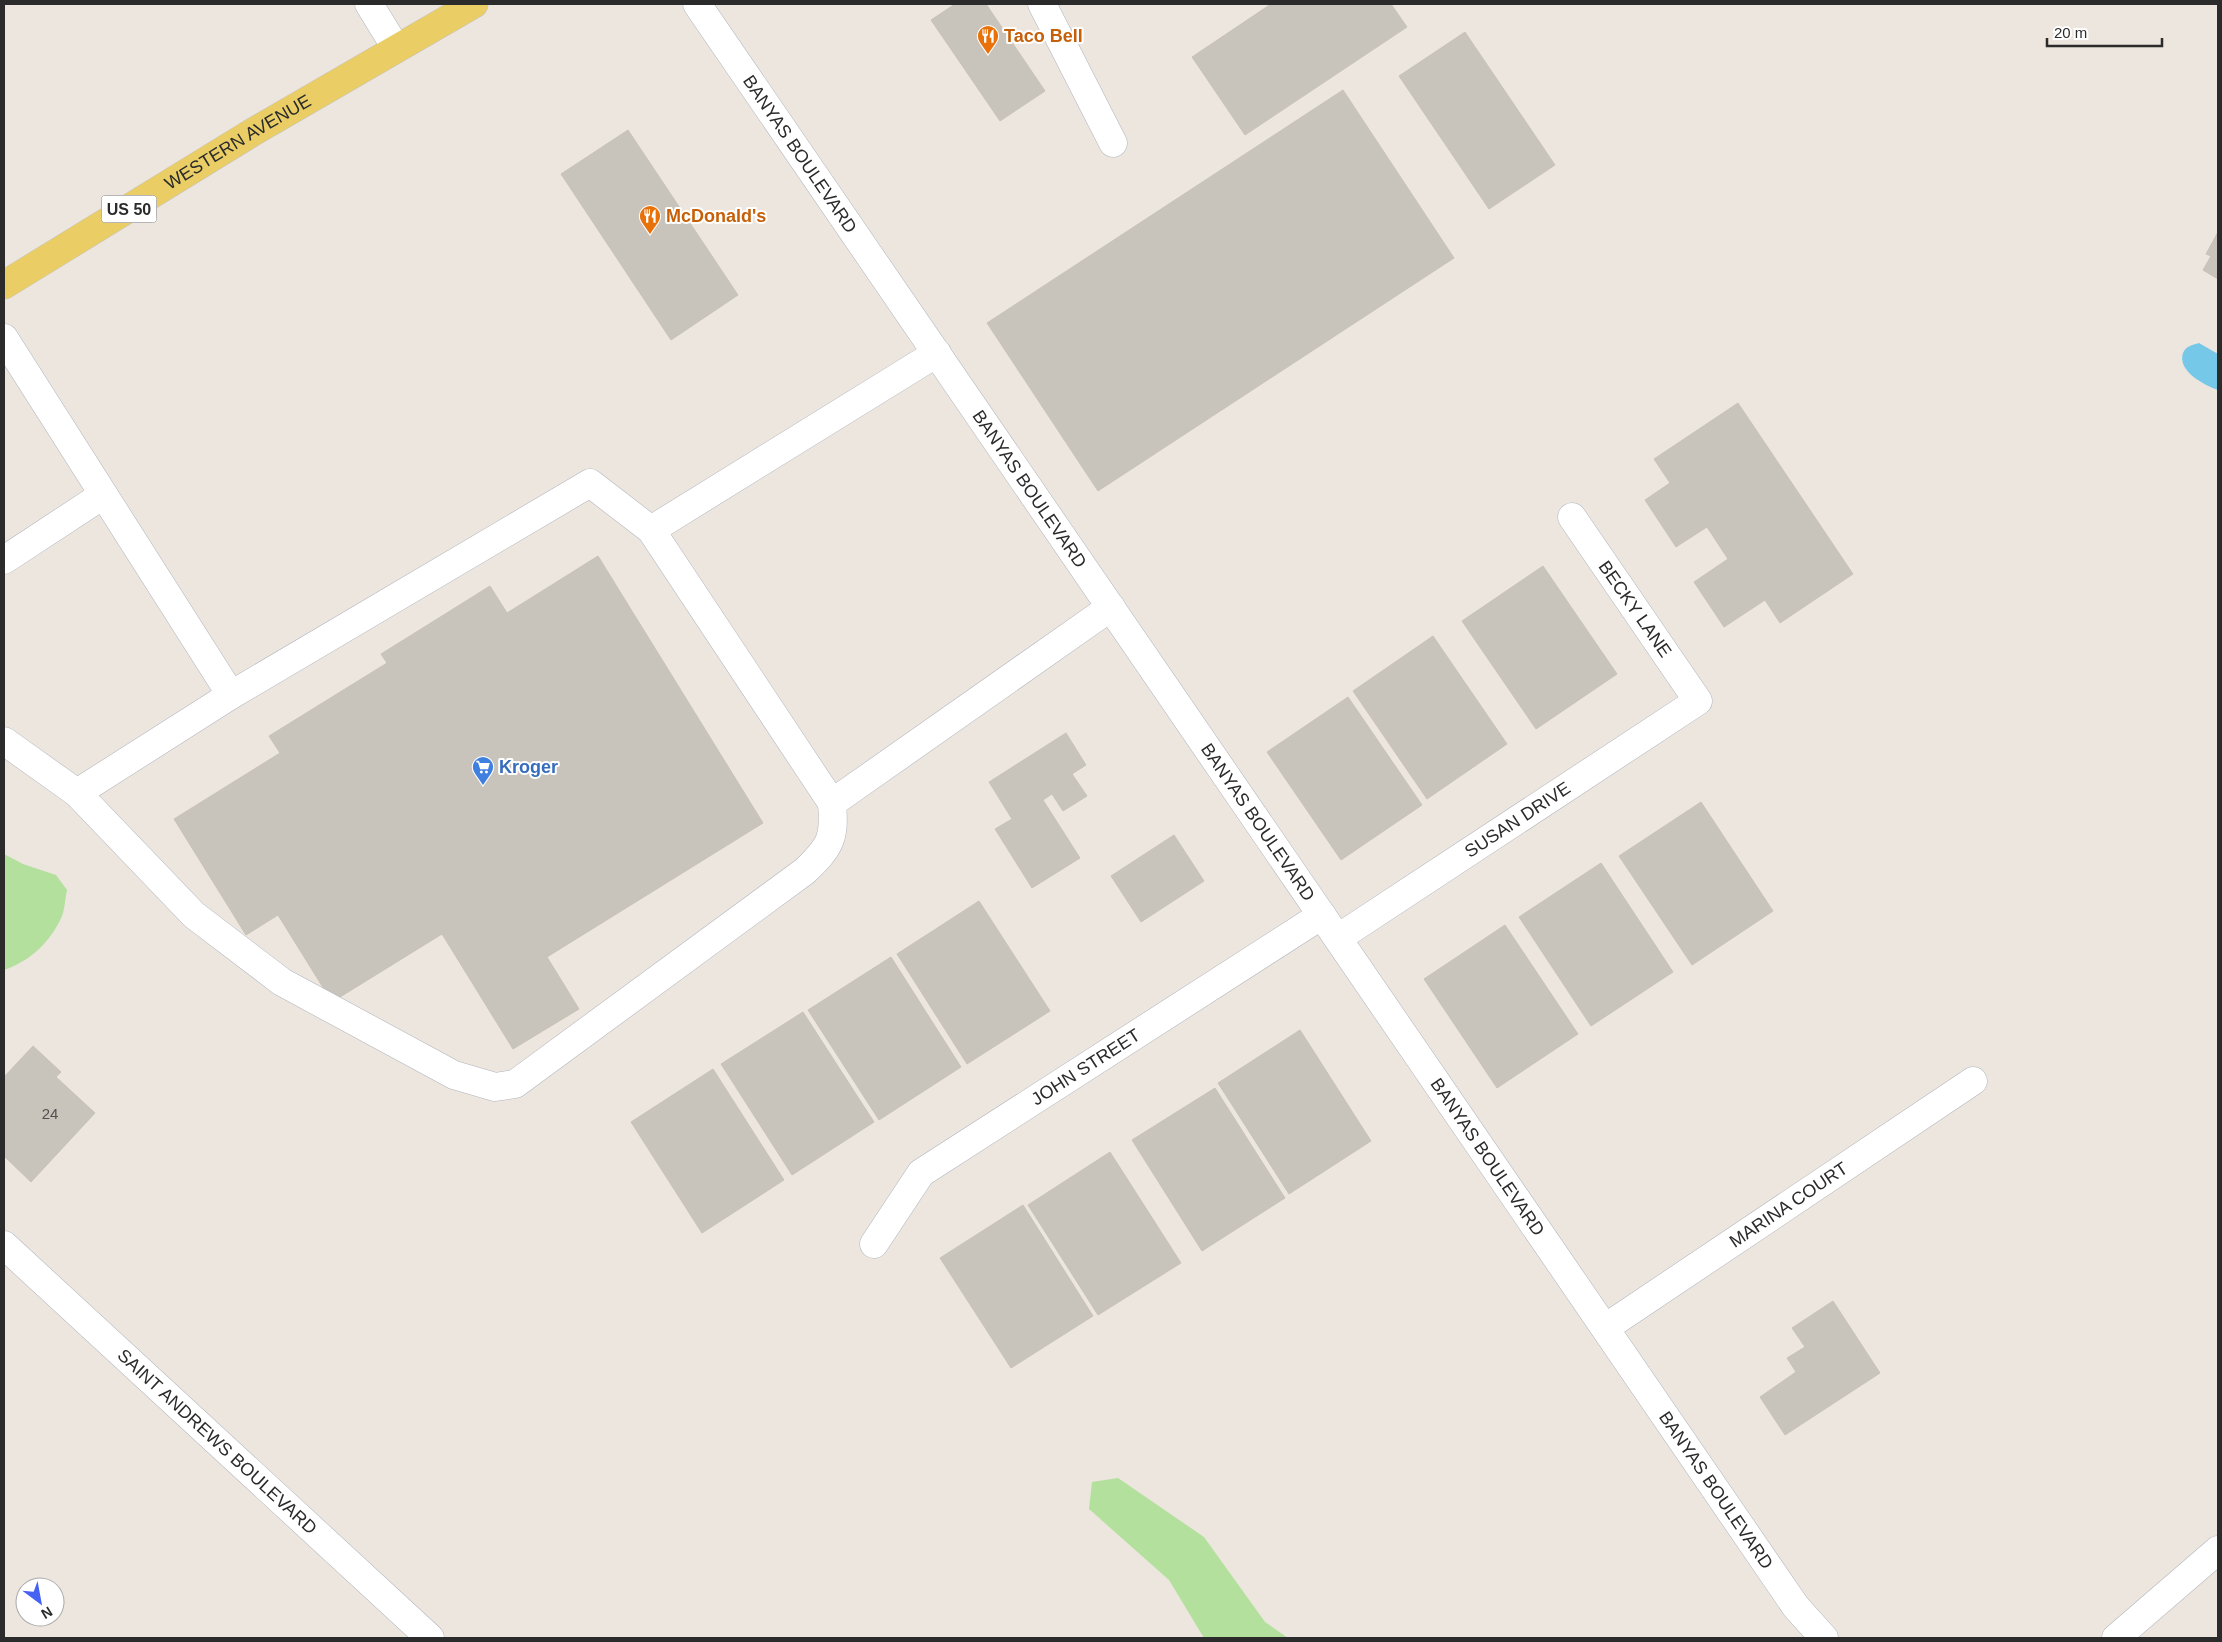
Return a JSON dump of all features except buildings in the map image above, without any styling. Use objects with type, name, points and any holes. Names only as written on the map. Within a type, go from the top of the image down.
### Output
[{"type":"main road","name":"WESTERN AVENUE","points":[[4,286],[253,132],[474,4]]},
{"type":"street","points":[[369,4],[396,48]]},
{"type":"street","name":"BANYAS BOULEVARD","points":[[697,4],[1796,1607],[1824,1638]]},
{"type":"street","points":[[1042,4],[1113,143]]},
{"type":"street","points":[[4,338],[231,695]]},
{"type":"street","points":[[651,530],[937,353]]},
{"type":"street","points":[[4,741],[77,793],[194,915],[282,982],[454,1075],[495,1087],[515,1084],[805,871],[825,852],[834,828],[832,803],[651,530],[590,483],[231,695],[77,793]]},
{"type":"street","points":[[4,560],[103,495]]},
{"type":"street","name":"BECKY LANE","points":[[1572,517],[1698,701]]},
{"type":"street","points":[[832,803],[1111,607]]},
{"type":"street","name":"SUSAN DRIVE","points":[[1338,938],[1698,701]]},
{"type":"street","name":"JOHN STREET","points":[[874,1244],[921,1173],[1322,915]]},
{"type":"street","name":"MARINA COURT","points":[[1605,1328],[1973,1081]]},
{"type":"street","name":"SAINT ANDREWS BOULEVARD","points":[[4,1245],[430,1638]]},
{"type":"street","points":[[2116,1638],[2218,1550]]},
{"type":"green space","points":[[4,854],[23,864],[56,875],[67,890],[62,916],[52,935],[31,956],[4,970]]},
{"type":"green space","points":[[1118,1478],[1204,1537],[1265,1622],[1288,1638],[1204,1638],[1169,1580],[1089,1509],[1092,1482]]},
{"type":"water","points":[[2199,343],[2218,354],[2218,390],[2199,381],[2184,366],[2182,360],[2184,351],[2190,346]]},
{"type":"place","name":"Taco Bell","points":[[988,55]]},
{"type":"place","name":"McDonald's","points":[[650,235]]},
{"type":"place","name":"Kroger","points":[[483,786]]}]
